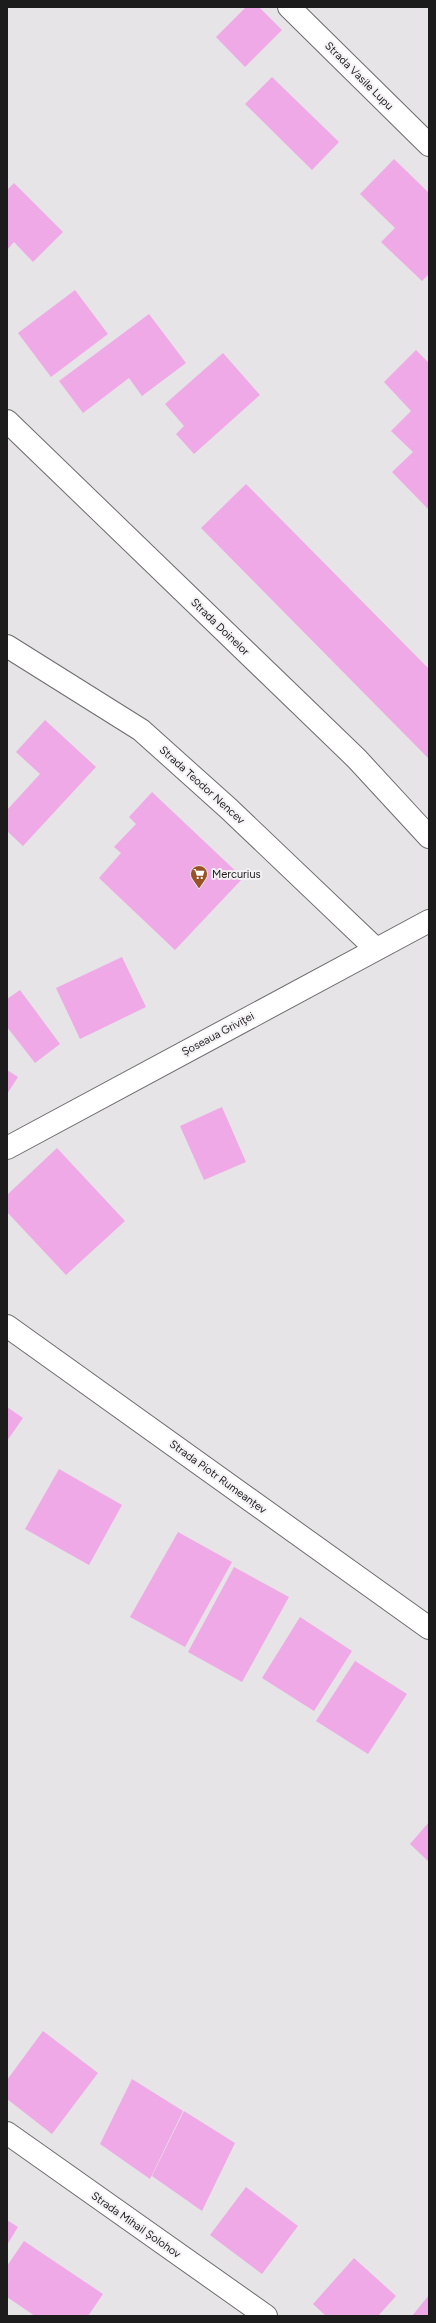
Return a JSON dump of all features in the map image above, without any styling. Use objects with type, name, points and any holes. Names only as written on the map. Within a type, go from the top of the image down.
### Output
[{"type":"street","name":"Strada Vasile Lupu","points":[[289,7],[429,145]]},
{"type":"street","name":"Strada Doinelor","points":[[7,421],[357,759],[429,837]]},
{"type":"street","name":"Strada Teodor Nencev","points":[[7,646],[141,730],[228,808],[376,949]]},
{"type":"street","name":"Șoseaua Griviţei","points":[[7,1148],[429,921]]},
{"type":"street","name":"Strada Piotr Rumeanțev","points":[[7,1326],[429,1628]]},
{"type":"street","name":"Strada Mihail Șolohov","points":[[7,2133],[266,2316]]},
{"type":"building","points":[[246,7],[259,7],[282,30],[245,67],[216,37]]},
{"type":"building","points":[[272,77],[339,142],[312,170],[245,104]]},
{"type":"building","points":[[394,159],[429,193],[429,274],[422,281],[381,242],[395,228],[360,194]]},
{"type":"building","points":[[14,183],[63,232],[33,262],[14,242],[7,250],[7,190]]},
{"type":"building","points":[[75,290],[108,334],[51,377],[18,333]]},
{"type":"building","points":[[149,314],[186,363],[142,396],[129,378],[83,413],[59,381]]},
{"type":"building","points":[[416,350],[429,363],[429,510],[392,472],[413,452],[391,431],[411,411],[384,382]]},
{"type":"building","points":[[223,353],[260,395],[194,454],[176,434],[184,426],[165,404]]},
{"type":"building","points":[[246,484],[429,669],[429,759],[201,528]]},
{"type":"building","points":[[45,720],[96,767],[23,846],[7,831],[7,810],[40,774],[16,752]]},
{"type":"building","points":[[152,792],[243,878],[175,950],[99,878],[121,853],[114,847],[136,824],[129,817]]},
{"type":"building","points":[[122,957],[146,1007],[80,1039],[56,988]]},
{"type":"building","points":[[20,990],[60,1044],[35,1063],[7,1027],[7,999]]},
{"type":"building","points":[[7,1070],[18,1077],[7,1094]]},
{"type":"building","points":[[222,1107],[246,1162],[204,1180],[180,1126]]},
{"type":"building","points":[[57,1148],[125,1221],[66,1275],[7,1212],[7,1195]]},
{"type":"building","points":[[7,1407],[23,1418],[7,1441]]},
{"type":"building","points":[[59,1469],[122,1505],[89,1565],[25,1529]]},
{"type":"building","points":[[178,1532],[232,1562],[185,1647],[130,1617]]},
{"type":"building","points":[[234,1567],[289,1597],[242,1682],[188,1652]]},
{"type":"building","points":[[300,1617],[352,1651],[314,1711],[262,1678]]},
{"type":"building","points":[[355,1661],[407,1694],[368,1754],[316,1721]]},
{"type":"building","points":[[429,1822],[429,1862],[410,1844]]},
{"type":"building","points":[[43,2031],[98,2073],[52,2134],[7,2099],[7,2080]]},
{"type":"building","points":[[132,2079],[183,2111],[150,2179],[100,2144]]},
{"type":"building","points":[[184,2111],[235,2143],[202,2211],[152,2176]]},
{"type":"building","points":[[246,2187],[298,2226],[262,2274],[210,2235]]},
{"type":"building","points":[[7,2220],[18,2227],[7,2245]]},
{"type":"building","points":[[24,2241],[103,2294],[88,2316],[35,2316],[7,2297],[7,2266]]},
{"type":"building","points":[[354,2258],[396,2296],[378,2316],[326,2316],[313,2304]]},
{"type":"building","points":[[429,2295],[429,2316],[412,2316]]},
{"type":"place","name":"Mercurius","points":[[199,889]]}]
